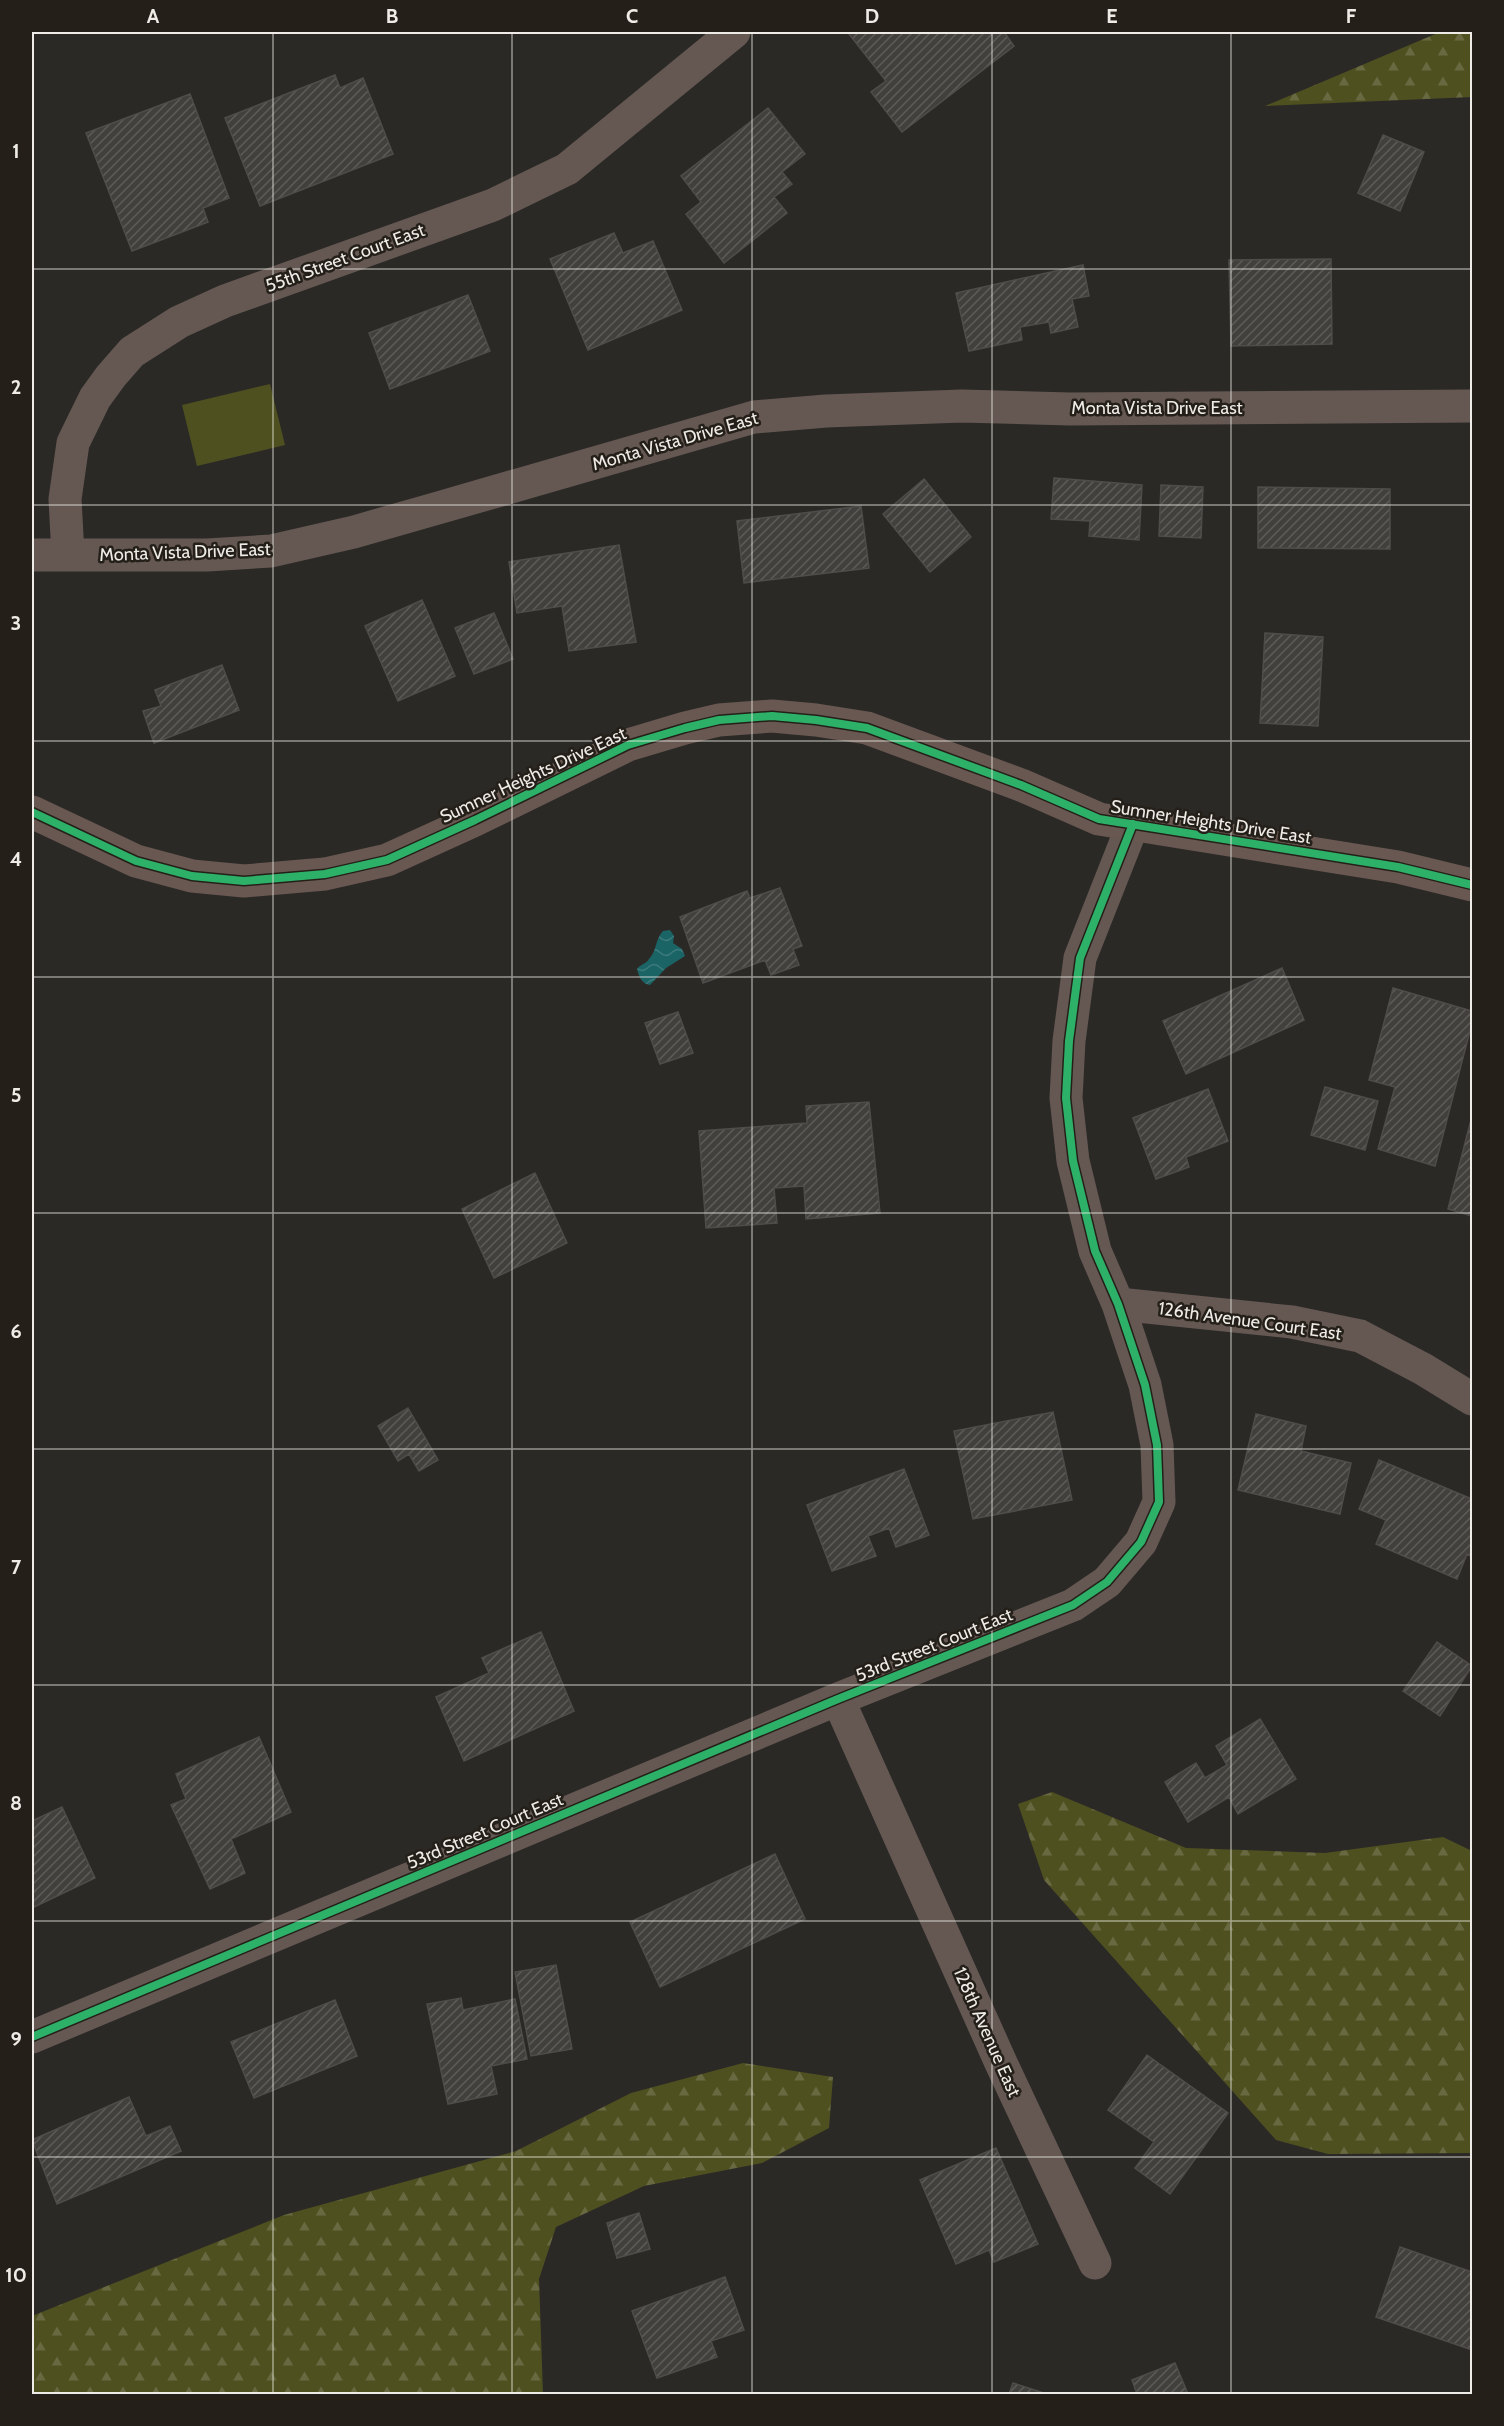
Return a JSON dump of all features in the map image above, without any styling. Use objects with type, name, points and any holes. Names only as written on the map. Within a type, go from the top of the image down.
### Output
[{"type":"street","name":"55th Street Court East","points":[[68,555],[65,500],[73,443],[95,398],[132,352],[179,322],[225,301],[493,205],[567,170],[734,32]]},
{"type":"street","name":"Monta Vista Drive East","points":[[32,555],[207,555],[271,551],[354,532],[754,417],[826,411],[963,406],[1082,409],[1473,406]]},
{"type":"street","name":"Sumner Heights Drive East","points":[[32,812],[136,861],[192,876],[244,881],[325,874],[387,860],[628,745],[719,720],[772,717],[816,720],[867,728],[1021,785],[1099,819],[1398,867],[1473,885]]},
{"type":"street","name":"53rd Street Court East","points":[[32,2037],[838,1699],[1073,1605],[1107,1582],[1141,1542],[1159,1502],[1157,1445],[1145,1385],[1118,1304],[1093,1240],[1073,1161],[1066,1098],[1069,1041],[1080,958],[1132,824]]},
{"type":"street","name":"126th Avenue Court East","points":[[1118,1304],[1292,1322],[1360,1336],[1423,1369],[1473,1399]]},
{"type":"street","name":"128th Avenue East","points":[[838,1699],[1001,2063],[1095,2263]]},
{"type":"green space","points":[[1440,32],[1472,32],[1472,97],[1265,106]]},
{"type":"green space","points":[[270,384],[285,445],[197,466],[182,405]]},
{"type":"green space","points":[[1052,1792],[1186,1848],[1325,1853],[1443,1837],[1472,1851],[1472,2153],[1328,2154],[1276,2140],[1044,1880],[1018,1804]]},
{"type":"green space","points":[[743,2063],[833,2077],[829,2128],[762,2163],[644,2186],[556,2227],[539,2279],[543,2394],[32,2394],[32,2316],[284,2215],[516,2151],[631,2093]]},
{"type":"water","points":[[670,930],[674,936],[673,943],[682,949],[685,956],[666,968],[650,985],[647,984],[641,980],[637,969],[652,956],[663,931]]},
{"type":"building","points":[[853,32],[1004,32],[1014,46],[902,132],[871,92],[886,81],[849,34]]},
{"type":"building","points":[[335,75],[340,88],[363,78],[393,154],[260,206],[225,118]]},
{"type":"building","points":[[190,94],[229,198],[203,208],[208,222],[132,251],[86,133]]},
{"type":"building","points":[[768,108],[805,154],[782,172],[792,184],[774,197],[787,213],[724,263],[686,214],[701,202],[681,176]]},
{"type":"building","points":[[1383,135],[1424,152],[1400,211],[1358,193]]},
{"type":"building","points":[[614,233],[623,253],[653,241],[682,310],[588,350],[550,259]]},
{"type":"building","points":[[1331,259],[1332,344],[1231,346],[1229,260]]},
{"type":"building","points":[[1083,265],[1089,296],[1072,299],[1078,327],[1051,333],[1049,322],[1020,327],[1022,340],[969,351],[956,293]]},
{"type":"building","points":[[468,295],[490,351],[390,389],[369,333]]},
{"type":"building","points":[[1054,478],[1142,485],[1139,540],[1089,536],[1090,521],[1051,519]]},
{"type":"building","points":[[924,479],[971,537],[930,572],[883,514]]},
{"type":"building","points":[[1161,485],[1203,487],[1201,538],[1159,536]]},
{"type":"building","points":[[1258,487],[1390,489],[1390,549],[1258,548]]},
{"type":"building","points":[[861,506],[869,568],[744,583],[737,521]]},
{"type":"building","points":[[619,545],[636,642],[569,651],[562,606],[517,613],[509,562]]},
{"type":"building","points":[[422,600],[455,676],[398,701],[365,626]]},
{"type":"building","points":[[494,613],[513,659],[474,674],[455,628]]},
{"type":"building","points":[[1265,633],[1323,637],[1318,726],[1260,723]]},
{"type":"building","points":[[222,665],[239,710],[154,743],[143,711],[161,706],[155,690]]},
{"type":"building","points":[[780,888],[802,946],[793,949],[799,965],[771,975],[765,960],[703,983],[680,917],[747,891],[750,898]]},
{"type":"building","points":[[1282,968],[1304,1020],[1186,1074],[1163,1021]]},
{"type":"building","points":[[1393,988],[1472,1011],[1472,1023],[1435,1166],[1378,1149],[1395,1087],[1369,1080]]},
{"type":"building","points":[[678,1012],[693,1053],[660,1064],[645,1023]]},
{"type":"building","points":[[1325,1087],[1378,1101],[1365,1150],[1311,1135]]},
{"type":"building","points":[[1208,1089],[1228,1141],[1186,1157],[1189,1167],[1156,1179],[1133,1118]]},
{"type":"building","points":[[869,1102],[880,1213],[806,1219],[804,1186],[774,1188],[777,1223],[706,1228],[699,1131],[807,1123],[806,1106]]},
{"type":"building","points":[[1472,1116],[1472,1216],[1448,1209]]},
{"type":"building","points":[[535,1173],[567,1243],[494,1278],[462,1209]]},
{"type":"building","points":[[408,1408],[438,1460],[419,1471],[409,1454],[398,1461],[378,1426]]},
{"type":"building","points":[[1053,1412],[1072,1500],[973,1519],[954,1431]]},
{"type":"building","points":[[1256,1414],[1306,1426],[1301,1451],[1351,1463],[1340,1514],[1238,1490]]},
{"type":"building","points":[[1379,1460],[1472,1499],[1472,1557],[1467,1554],[1457,1579],[1376,1544],[1386,1520],[1359,1509]]},
{"type":"building","points":[[904,1469],[929,1535],[896,1547],[889,1528],[868,1536],[876,1556],[832,1571],[807,1505]]},
{"type":"building","points":[[541,1632],[574,1711],[464,1761],[436,1697],[489,1673],[482,1658]]},
{"type":"building","points":[[1437,1642],[1472,1666],[1440,1716],[1403,1691]]},
{"type":"building","points":[[1260,1719],[1296,1779],[1238,1814],[1229,1797],[1188,1822],[1165,1782],[1196,1763],[1205,1778],[1227,1765],[1216,1746]]},
{"type":"building","points":[[259,1737],[291,1812],[231,1839],[245,1873],[210,1889],[171,1805],[186,1799],[176,1774]]},
{"type":"building","points":[[62,1807],[95,1878],[32,1908],[32,1821]]},
{"type":"building","points":[[775,1854],[805,1919],[660,1987],[630,1922]]},
{"type":"building","points":[[556,1965],[572,2049],[531,2056],[515,1972]]},
{"type":"building","points":[[461,1998],[463,2010],[515,1999],[527,2059],[491,2066],[497,2094],[448,2104],[427,2004]]},
{"type":"building","points":[[335,2000],[357,2056],[254,2098],[231,2042]]},
{"type":"building","points":[[1147,2055],[1228,2113],[1170,2194],[1135,2168],[1154,2142],[1108,2110]]},
{"type":"building","points":[[129,2097],[146,2136],[170,2126],[181,2151],[57,2204],[32,2140]]},
{"type":"building","points":[[996,2148],[1038,2244],[994,2262],[989,2250],[956,2264],[920,2180]]},
{"type":"building","points":[[639,2213],[650,2249],[617,2258],[607,2223]]},
{"type":"building","points":[[1400,2247],[1472,2272],[1472,2350],[1376,2317]]},
{"type":"building","points":[[725,2277],[744,2330],[711,2341],[717,2357],[657,2378],[632,2311]]},
{"type":"building","points":[[1175,2363],[1188,2394],[1137,2394],[1132,2380]]},
{"type":"building","points":[[1013,2383],[1047,2394],[1009,2394]]},
{"type":"cycle path","points":[[32,812],[136,861],[192,876],[244,881],[325,874],[387,860],[628,745],[719,720],[772,716],[867,728],[1021,785],[1099,819],[1398,867],[1472,885]]},
{"type":"cycle path","points":[[32,2037],[838,1699],[1073,1605],[1107,1582],[1141,1542],[1159,1502],[1157,1445],[1145,1385],[1118,1304],[1095,1251],[1073,1161],[1066,1098],[1069,1041],[1080,958],[1133,824]]}]
